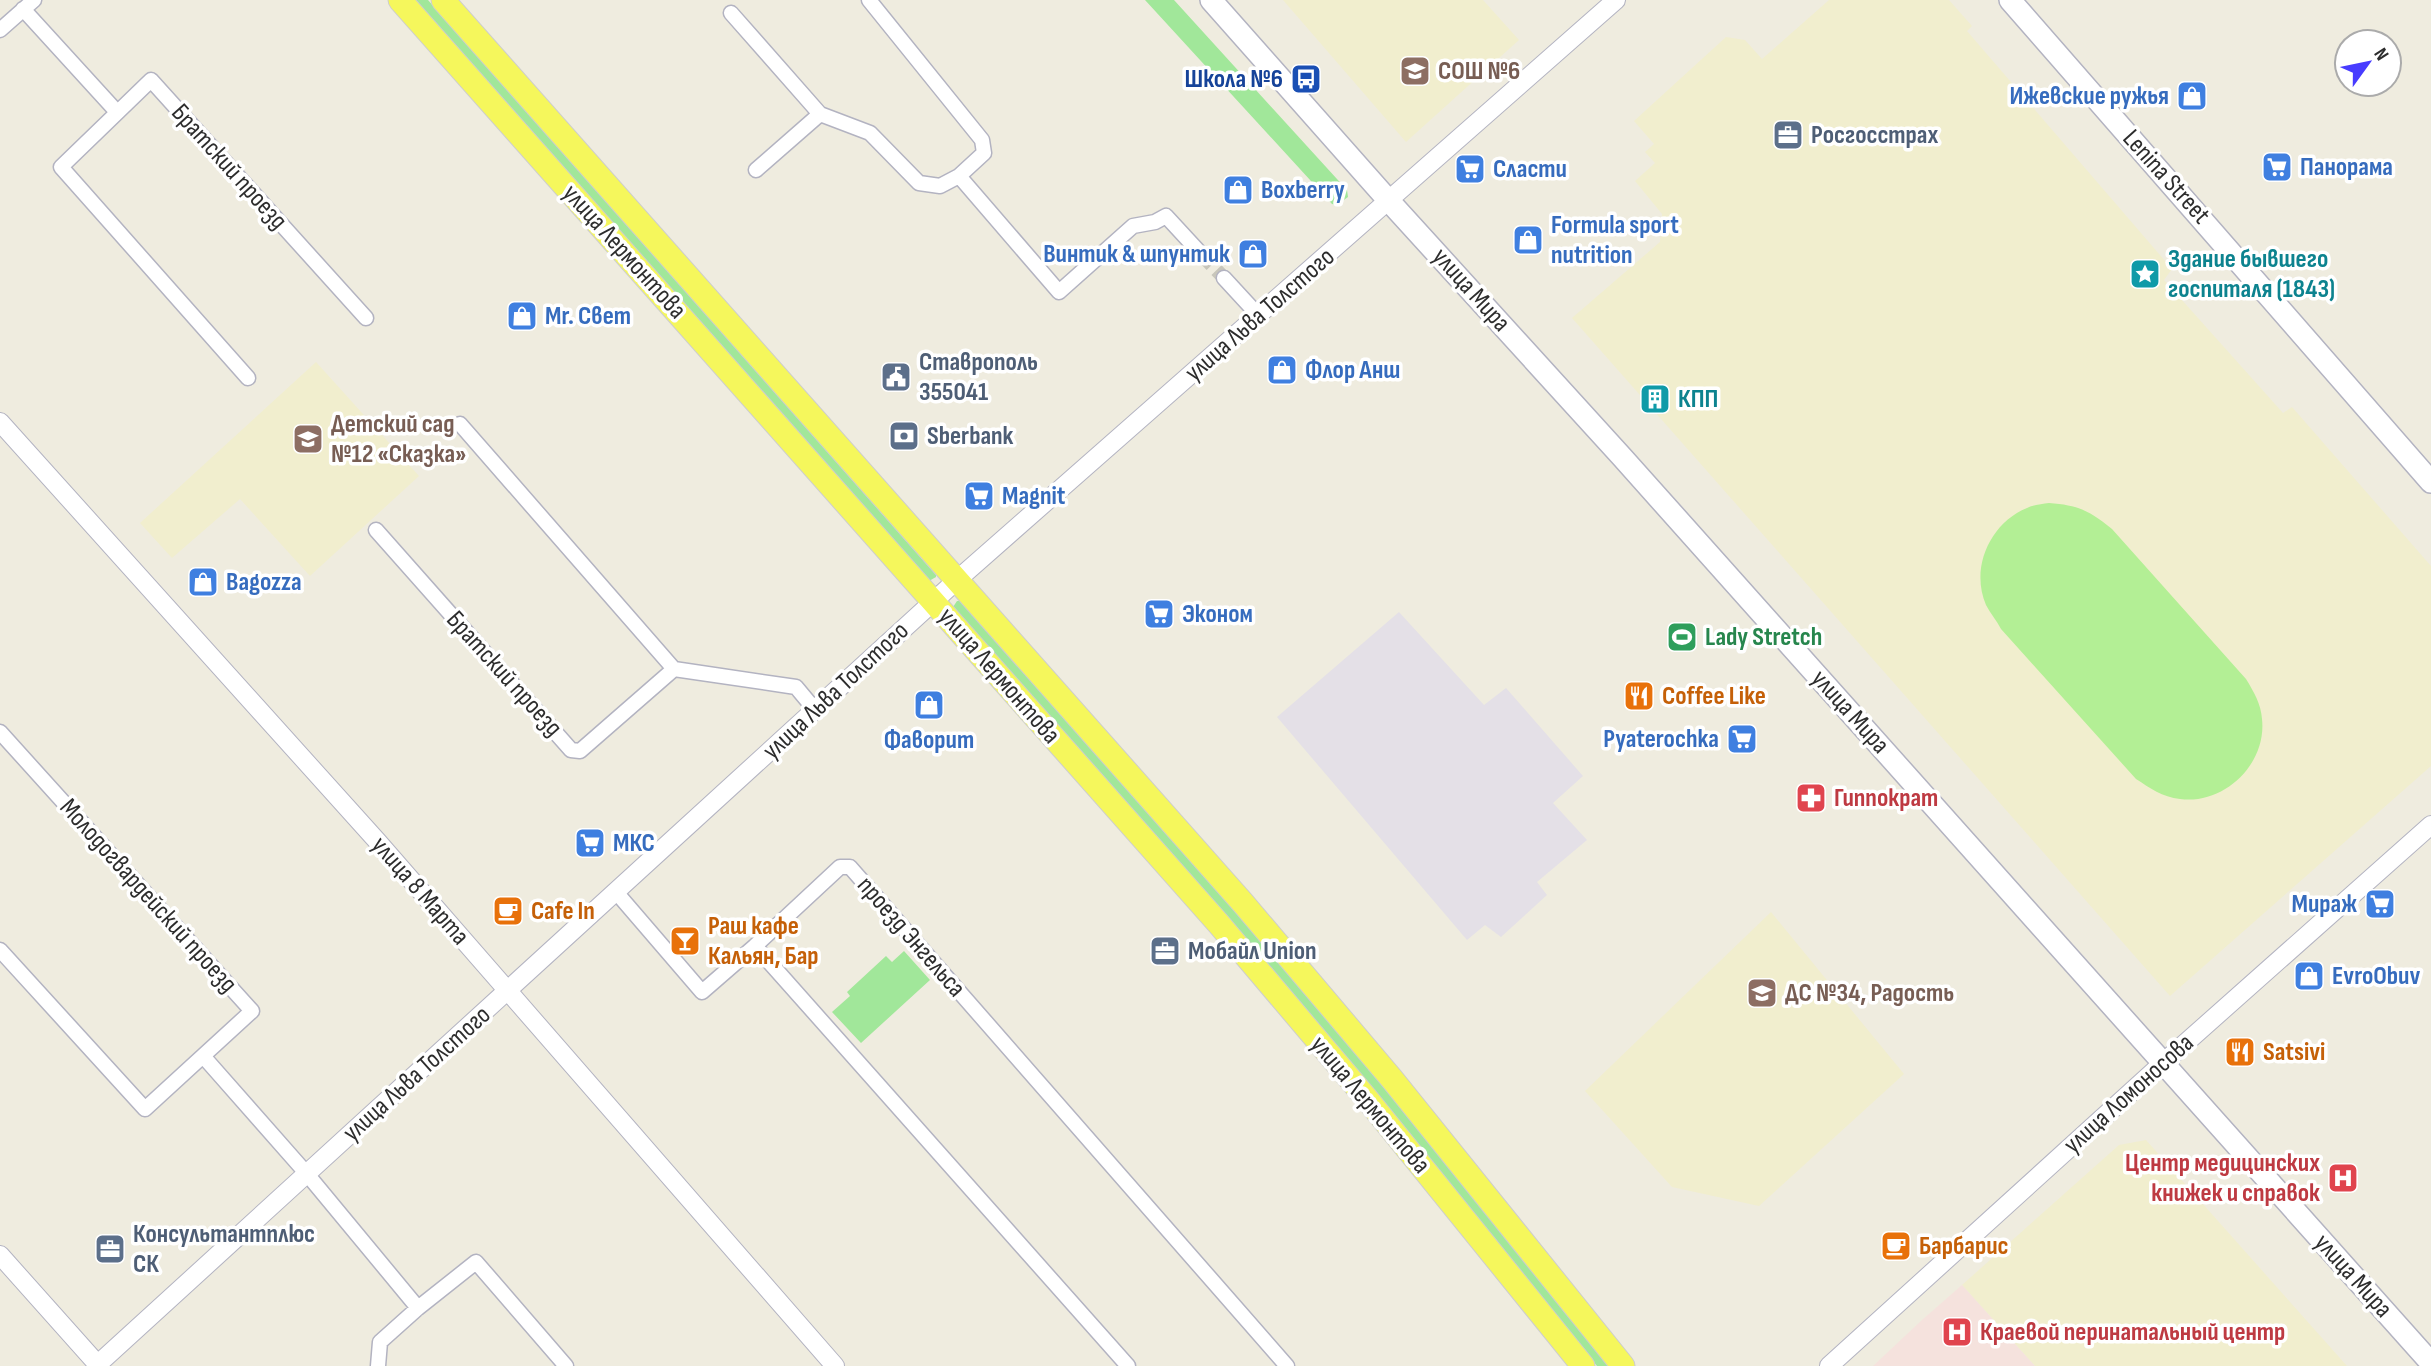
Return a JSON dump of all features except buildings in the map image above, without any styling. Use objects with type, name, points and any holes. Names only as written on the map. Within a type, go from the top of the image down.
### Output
[{"type":"main road","name":"улица Лермонтова","points":[[400,0],[1218,923],[1367,1099],[1583,1366]]},
{"type":"main road","name":"улица Лермонтова","points":[[443,0],[1252,913],[1392,1079],[1623,1366]]},
{"type":"main road","name":"улица Мира","points":[[1211,0],[2431,1363]]},
{"type":"main road","name":"Lenina Street","points":[[2010,0],[2431,482]]},
{"type":"street","points":[[731,13],[820,114],[870,133],[919,183],[940,186],[959,176],[984,153],[982,140],[869,0]]},
{"type":"street","name":"улица Льва Толстого","points":[[98,1366],[957,580],[1616,0]]},
{"type":"street","points":[[0,30],[29,5],[117,112]]},
{"type":"street","name":"Братский проезд","points":[[248,378],[61,167],[151,80],[366,318]]},
{"type":"street","points":[[756,170],[820,114]]},
{"type":"street","points":[[959,176],[1059,292],[1133,226],[1155,222],[1166,216],[1202,255]]},
{"type":"street","points":[[1224,278],[1259,316]]},
{"type":"street","name":"улица 8 Марта","points":[[0,422],[359,821],[835,1366]]},
{"type":"street","points":[[460,425],[674,668],[796,687],[817,710]]},
{"type":"street","name":"Братский проезд","points":[[376,530],[571,750],[580,751],[674,668]]},
{"type":"street","name":"Молодогвардейский проезд","points":[[0,732],[252,1011],[145,1109],[0,950]]},
{"type":"street","name":"улица Ломоносова","points":[[1829,1366],[2163,1063],[2431,825]]},
{"type":"street","name":"проезд Энгельса","points":[[616,892],[702,992],[840,867],[850,867],[1287,1366]]},
{"type":"street","points":[[755,946],[1128,1366]]},
{"type":"street","points":[[203,1056],[307,1174],[418,1308]]},
{"type":"street","points":[[0,1255],[98,1366]]},
{"type":"street","points":[[378,1366],[380,1342],[476,1262],[566,1366]]},
{"type":"shaded area","name":"СОШ №6","points":[[1283,0],[1483,0],[1519,40],[1406,142]]},
{"type":"shaded area","points":[[1829,0],[1949,0],[1972,26],[1967,31],[2172,269],[2164,280],[2283,413],[2292,407],[2431,566],[2431,766],[2170,996],[1572,318],[1660,242],[1662,214],[1635,181],[1655,163],[1645,152],[1654,144],[1634,121],[1726,37],[1745,40],[1762,59]]},
{"type":"shaded area","name":"Детский сад №12 «Сказка»","points":[[316,362],[419,476],[310,576],[240,499],[172,558],[140,523]]},
{"type":"shaded area","points":[[1399,612],[1484,705],[1506,688],[1583,776],[1553,803],[1587,840],[1537,882],[1547,895],[1501,937],[1485,925],[1467,940],[1277,717]]},
{"type":"shaded area","name":"ДС №34, Радость","points":[[1771,912],[1904,1074],[1759,1206],[1672,1187],[1585,1091]]},
{"type":"shaded area","points":[[2146,1140],[2347,1366],[2035,1366],[1962,1285],[2119,1145]]},
{"type":"shaded area","name":"Краевой перинатальный центр","points":[[1962,1285],[2035,1366],[1873,1366],[1922,1320]]},
{"type":"green space","points":[[415,0],[428,0],[936,577],[929,581]]},
{"type":"green space","points":[[1145,0],[1174,0],[1347,190],[1348,197],[1337,205],[1332,204]]},
{"type":"green space","points":[[2049,503],[2083,510],[2112,529],[2246,679],[2260,708],[2262,736],[2250,766],[2227,788],[2196,799],[2180,799],[2151,789],[2136,779],[2001,629],[1989,611],[1980,576],[1987,548],[2003,524],[2014,515],[2029,507]]},
{"type":"green space","points":[[960,601],[1234,909],[1384,1087],[1609,1366],[1597,1366],[1375,1093],[953,607]]},
{"type":"green space","points":[[904,951],[930,980],[861,1043],[832,1012],[850,996],[847,992],[886,956],[892,962]]},
{"type":"tunnel","points":[[1202,255],[1224,278]]},
{"type":"place","name":"СОШ №6","points":[[1415,71]]},
{"type":"place","name":"Школа №6","points":[[1306,79]]},
{"type":"place","name":"Ижевские ружья","points":[[2192,96]]},
{"type":"place","name":"Росгосстрах","points":[[1788,135]]},
{"type":"place","name":"Панорама","points":[[2277,167]]},
{"type":"place","name":"Сласти","points":[[1470,169]]},
{"type":"place","name":"Boxberry","points":[[1238,190]]},
{"type":"place","name":"Formula sport nutrition","points":[[1528,240]]},
{"type":"place","name":"Винтик & шпунтик","points":[[1253,254]]},
{"type":"place","name":"Здание бывшего госпиталя (1843)","points":[[2145,274]]},
{"type":"place","name":"Mr. Свет","points":[[522,316]]},
{"type":"place","name":"Флор Анш","points":[[1282,370]]},
{"type":"place","name":"Ставрополь 355041","points":[[896,377]]},
{"type":"place","name":"КПП","points":[[1655,399]]},
{"type":"place","name":"Sberbank","points":[[904,436]]},
{"type":"place","name":"Детский сад №12 «Сказка»","points":[[308,439]]},
{"type":"place","name":"Magnit","points":[[979,496]]},
{"type":"place","name":"Bagozza","points":[[203,582]]},
{"type":"place","name":"Эконом","points":[[1159,614]]},
{"type":"place","name":"Lady Stretch","points":[[1682,637]]},
{"type":"place","name":"Coffee Like","points":[[1639,696]]},
{"type":"place","name":"Фаворит","points":[[929,705]]},
{"type":"place","name":"Pyaterochka","points":[[1742,739]]},
{"type":"place","name":"Гиппократ","points":[[1811,798]]},
{"type":"place","name":"МКС","points":[[590,843]]},
{"type":"place","name":"Мираж","points":[[2380,904]]},
{"type":"place","name":"Cafe In","points":[[508,911]]},
{"type":"place","name":"Раш кафе Кальян, Бар","points":[[685,941]]},
{"type":"place","name":"Мобайл Union","points":[[1165,951]]},
{"type":"place","name":"EvroObuv","points":[[2309,976]]},
{"type":"place","name":"ДС №34, Радость","points":[[1762,993]]},
{"type":"place","name":"Satsivi","points":[[2240,1052]]},
{"type":"place","name":"Центр медицинских книжек и справок","points":[[2343,1178]]},
{"type":"place","name":"Барбарис","points":[[1896,1246]]},
{"type":"place","name":"Консультантплюс СК","points":[[110,1249]]},
{"type":"place","name":"Краевой перинатальный центр","points":[[1957,1332]]}]
